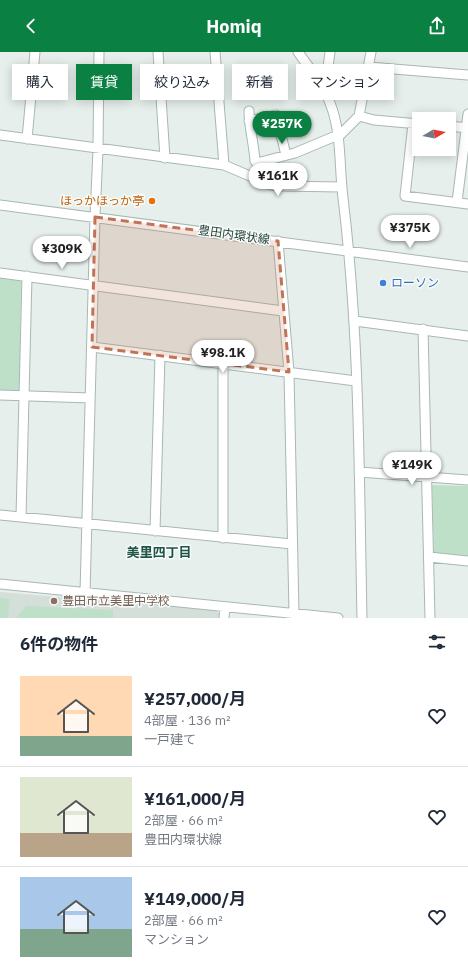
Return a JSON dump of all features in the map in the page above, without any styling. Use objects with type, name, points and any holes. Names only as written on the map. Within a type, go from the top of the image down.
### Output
[{"type":"street","points":[[27,139],[34,52]]},
{"type":"street","points":[[85,593],[98,150],[99,52]]},
{"type":"street","points":[[158,52],[159,64]]},
{"type":"street","points":[[215,52],[216,64]]},
{"type":"street","points":[[298,52],[307,64]]},
{"type":"street","points":[[328,64],[330,52]]},
{"type":"street","points":[[369,64],[371,52]]},
{"type":"street","points":[[394,70],[468,75]]},
{"type":"street","points":[[161,100],[165,158]]},
{"type":"street","points":[[218,100],[224,165]]},
{"type":"street","points":[[329,100],[338,136],[341,187],[349,251],[355,321],[362,618]]},
{"type":"street","points":[[249,111],[255,161],[257,163],[295,153],[338,136],[359,116],[362,100]]},
{"type":"street","points":[[456,202],[468,128],[468,114]]},
{"type":"street","points":[[249,121],[276,115],[286,155]]},
{"type":"street","points":[[359,116],[374,120],[412,124]]},
{"type":"street","points":[[456,127],[468,128]]},
{"type":"street","points":[[0,135],[98,150],[224,165],[271,185],[341,187]]},
{"type":"street","points":[[412,150],[405,196],[468,204]]},
{"type":"street","name":"豊田内環状線","points":[[0,205],[468,267]]},
{"type":"street","points":[[278,241],[288,372],[294,614]]},
{"type":"street","points":[[0,273],[283,311]]},
{"type":"street","points":[[21,517],[27,276]]},
{"type":"street","points":[[355,321],[468,336]]},
{"type":"street","points":[[423,329],[430,618]]},
{"type":"street","points":[[92,348],[160,355],[356,381]]},
{"type":"street","points":[[155,531],[160,355]]},
{"type":"street","points":[[223,363],[223,538]]},
{"type":"street","points":[[0,395],[90,398]]},
{"type":"street","points":[[359,472],[468,480]]},
{"type":"street","points":[[0,516],[292,544]]},
{"type":"street","points":[[429,557],[468,561]]},
{"type":"street","points":[[0,584],[338,618]]},
{"type":"street","points":[[224,618],[225,607]]},
{"type":"highlighted area","points":[[95,217],[278,241],[289,372],[92,347]]},
{"type":"shaded area","name":"豊田市立美里中学校","points":[[0,592],[215,610],[221,615],[220,618],[0,618]]},
{"type":"green space","points":[[0,277],[21,280],[20,390],[18,392],[0,391]]},
{"type":"green space","points":[[432,485],[468,486],[468,556],[434,554]]},
{"type":"green space","points":[[0,598],[10,599],[8,618],[0,618]]},
{"type":"green space","points":[[26,606],[113,610],[113,618],[16,618]]},
{"type":"place","name":"ほっかほっか亭","points":[[152,201]]},
{"type":"place","name":"ローソン","points":[[383,283]]},
{"type":"place","name":"豊田市立美里中学校","points":[[54,601]]},
{"type":"district","name":"美里四丁目","points":[[159,552]]}]
